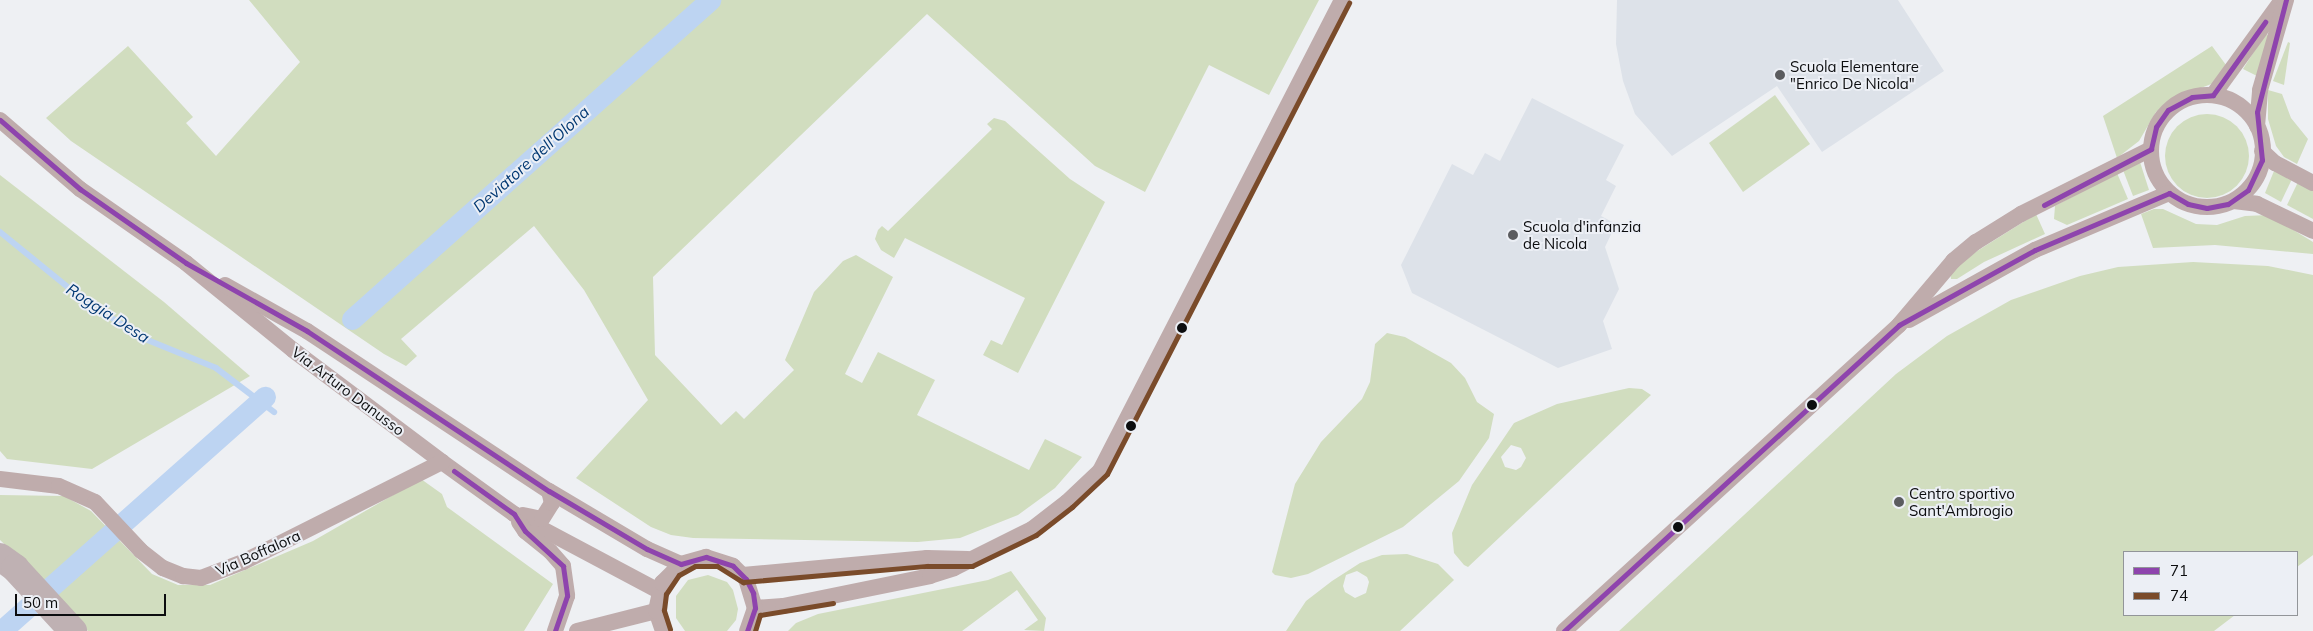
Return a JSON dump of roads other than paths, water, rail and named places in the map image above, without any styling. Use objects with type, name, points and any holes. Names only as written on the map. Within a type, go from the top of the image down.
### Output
[{"type":"highway","points":[[8,563],[69,627]]},
{"type":"street","points":[[754,608],[783,606],[930,576],[1032,529],[1100,471],[1342,0]]},
{"type":"street","points":[[2213,96],[2282,0]]},
{"type":"street","points":[[2234,201],[2255,179],[2262,151],[2257,126],[2260,90],[2286,0]]},
{"type":"street","points":[[2257,126],[2239,105],[2213,96],[2192,97],[2168,110],[2156,127],[2151,149],[2156,175],[2169,193],[2182,202],[2201,207],[2215,207],[2234,201],[2257,204],[2313,231]]},
{"type":"street","name":"Via Arturo Danusso","points":[[0,120],[80,188],[186,263],[293,350],[514,514],[659,591]]},
{"type":"street","points":[[1564,631],[1899,325],[1953,261],[1976,242],[2021,214],[2151,149]]},
{"type":"street","points":[[2262,151],[2275,163],[2313,184]]},
{"type":"street","points":[[1899,325],[2035,250],[2169,193]]},
{"type":"street","name":"Via Arturo Danusso","points":[[186,263],[307,331],[549,491],[647,549],[681,564]]},
{"type":"street","name":"Via Boffalora","points":[[0,479],[59,486],[95,502],[141,551],[163,568],[183,576],[201,578],[243,562],[442,462]]},
{"type":"street","name":"Via Arturo Danusso","points":[[514,514],[542,519],[552,503],[549,491]]},
{"type":"street","points":[[514,514],[525,532],[550,551],[563,566],[567,596],[555,631]]},
{"type":"street","points":[[663,631],[656,611],[659,591],[667,575],[681,564],[706,557],[719,559],[743,575],[753,594],[754,608],[748,631]]},
{"type":"street","points":[[743,575],[927,558],[970,559]]},
{"type":"street","points":[[577,631],[656,611]]},
{"type":"waterway","name":"Deviatore dell'Olona","points":[[352,319],[710,0]]},
{"type":"waterway","name":"Roggia Desa","points":[[0,232],[85,301],[145,339],[216,368],[274,412]]},
{"type":"waterway","points":[[1,631],[265,397]]},
{"type":"place","name":"Scuola Elementare \"Enrico De Nicola\"","points":[[1780,75]]},
{"type":"place","name":"Scuola d'infanzia de Nicola","points":[[1513,235]]},
{"type":"place","name":"Centro sportivo Sant'Ambrogio","points":[[1899,502]]}]
